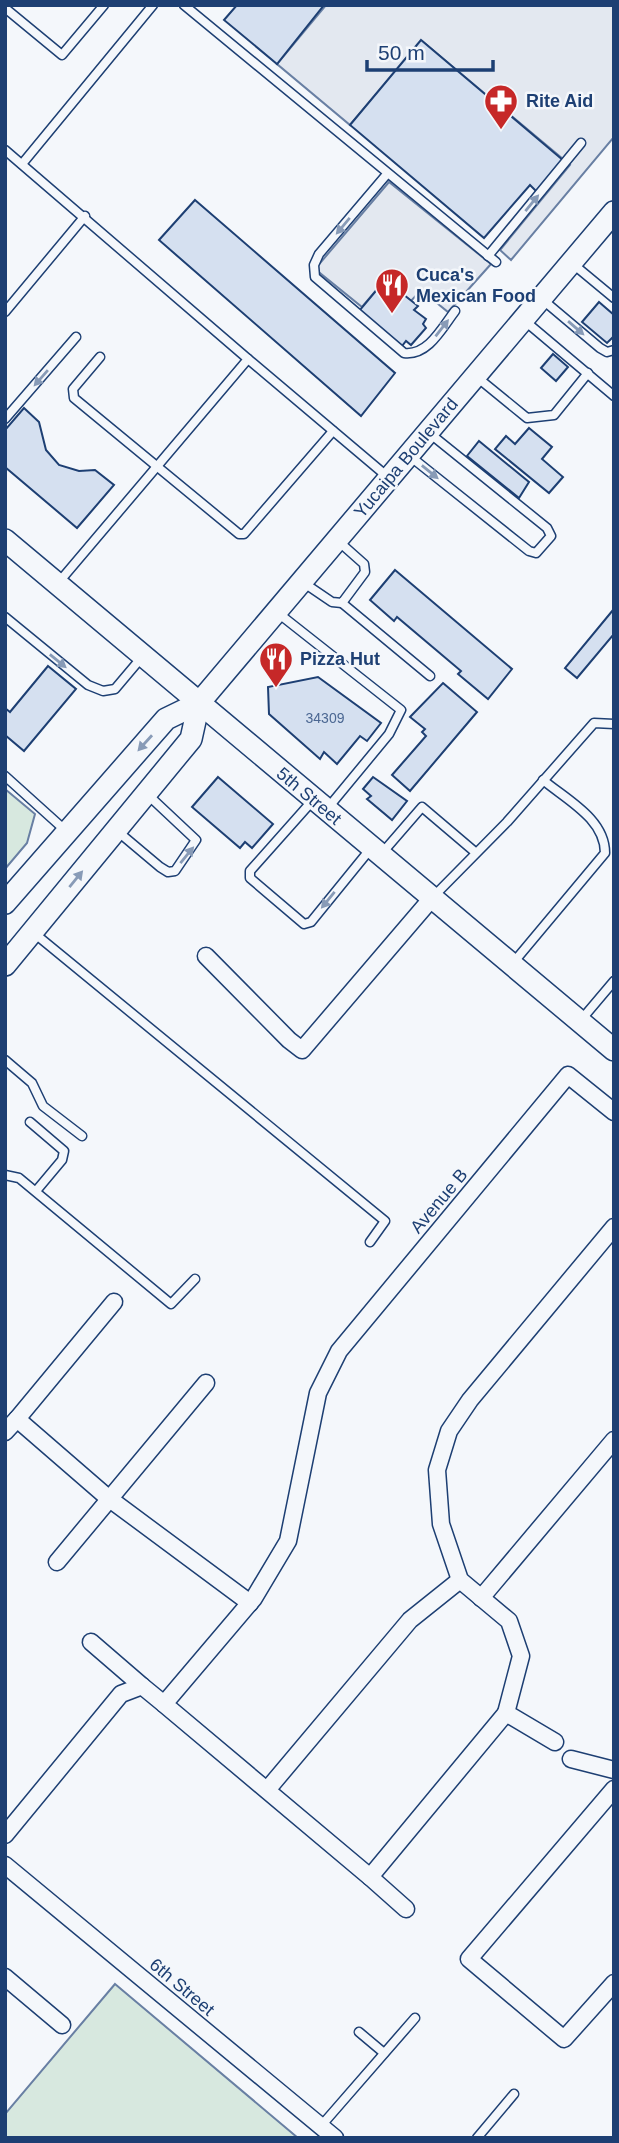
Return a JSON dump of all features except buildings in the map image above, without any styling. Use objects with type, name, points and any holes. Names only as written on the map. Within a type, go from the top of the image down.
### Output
[{"type":"main road","name":"Yucaipa Boulevard","points":[[5,903],[166,719],[199,703],[522,320],[607,225]]},
{"type":"main road","name":"5th Street","points":[[7,546],[614,1050]]},
{"type":"main road","name":"Yucaipa Boulevard","points":[[5,965],[191,739],[199,703]]},
{"type":"street","points":[[206,956],[289,1041],[302,1050],[432,898]]},
{"type":"street","name":"Avenue B","points":[[164,1704],[250,1603],[288,1541],[318,1393],[339,1352],[568,1076],[614,1112]]},
{"type":"street","points":[[370,1877],[506,1713],[521,1656],[509,1621],[460,1580],[441,1524],[437,1471],[449,1431],[470,1400],[614,1227]]},
{"type":"street","points":[[5,1432],[114,1302]]},
{"type":"street","points":[[57,1562],[206,1383]]},
{"type":"street","points":[[17,1419],[111,1500],[250,1603]]},
{"type":"street","points":[[481,1598],[614,1440]]},
{"type":"street","points":[[267,1790],[410,1620],[460,1580]]},
{"type":"street","points":[[91,1642],[406,1909]]},
{"type":"street","points":[[5,1835],[121,1694],[142,1686]]},
{"type":"street","points":[[506,1713],[555,1742]]},
{"type":"street","points":[[571,1759],[614,1770]]},
{"type":"street","points":[[614,1789],[469,1959],[564,2039],[614,1983]]},
{"type":"street","name":"6th Street","points":[[7,1871],[328,2134]]},
{"type":"street","points":[[5,1977],[62,2025]]},
{"type":"lane","points":[[5,8],[62,55],[104,5]]},
{"type":"lane","points":[[22,164],[153,5]]},
{"type":"lane","points":[[184,5],[496,262]]},
{"type":"lane","points":[[488,256],[581,143]]},
{"type":"lane","points":[[5,150],[389,478]]},
{"type":"lane","points":[[387,174],[318,254],[315,277],[389,343],[404,353],[415,354],[427,347],[455,311]]},
{"type":"lane","points":[[5,312],[85,216]]},
{"type":"lane","points":[[571,263],[614,298]]},
{"type":"lane","points":[[541,298],[600,348],[607,352],[614,351]]},
{"type":"lane","points":[[522,320],[614,396]]},
{"type":"lane","points":[[5,419],[76,337]]},
{"type":"lane","points":[[100,357],[72,389],[74,398],[239,534],[244,534],[333,431]]},
{"type":"lane","points":[[57,585],[248,359]]},
{"type":"lane","points":[[475,376],[527,418],[554,415],[588,373]]},
{"type":"lane","points":[[408,455],[529,551],[536,553],[551,537],[547,528],[428,432]]},
{"type":"lane","points":[[336,540],[364,564],[365,572],[342,603]]},
{"type":"lane","points":[[301,581],[332,602],[342,603],[429,676]]},
{"type":"lane","points":[[276,611],[401,710],[388,734],[320,805],[250,871],[250,878],[304,924],[311,922],[376,851],[422,807],[475,852]]},
{"type":"lane","points":[[5,617],[88,685],[103,691],[115,689],[142,657]]},
{"type":"lane","points":[[432,898],[594,723],[614,724]]},
{"type":"lane","points":[[5,776],[66,831]]},
{"type":"lane","points":[[511,965],[605,853],[605,839],[598,825],[544,780]]},
{"type":"lane","points":[[116,830],[160,867],[168,872],[175,870],[196,840],[146,794]]},
{"type":"lane","points":[[33,932],[385,1221],[370,1242]]},
{"type":"lane","points":[[579,1023],[614,981]]},
{"type":"lane","points":[[5,1060],[32,1083],[43,1106],[82,1136]]},
{"type":"lane","points":[[30,1122],[64,1151],[62,1160],[36,1191]]},
{"type":"lane","points":[[5,1175],[19,1178],[36,1191],[171,1304],[195,1279]]},
{"type":"lane","points":[[328,2134],[384,2053],[415,2018]]},
{"type":"lane","points":[[359,2032],[384,2053]]},
{"type":"lane","points":[[477,2138],[514,2094]]},
{"type":"shaded area","points":[[326,5],[614,5],[614,137],[511,260],[500,250],[570,165],[422,41],[350,125],[277,64]]},
{"type":"shaded area","points":[[389,182],[491,264],[448,312],[421,290],[411,301],[385,280],[362,307],[315,269]]},
{"type":"shaded area","points":[[5,789],[35,814],[27,843],[5,869]]},
{"type":"shaded area","points":[[115,1984],[298,2138],[5,2138],[5,2114]]},
{"type":"place","name":"Rite Aid","points":[[501,131]]},
{"type":"place","name":"Cuca's Mexican Food","points":[[392,315]]},
{"type":"place","name":"Pizza Hut","points":[[276,689]]}]
